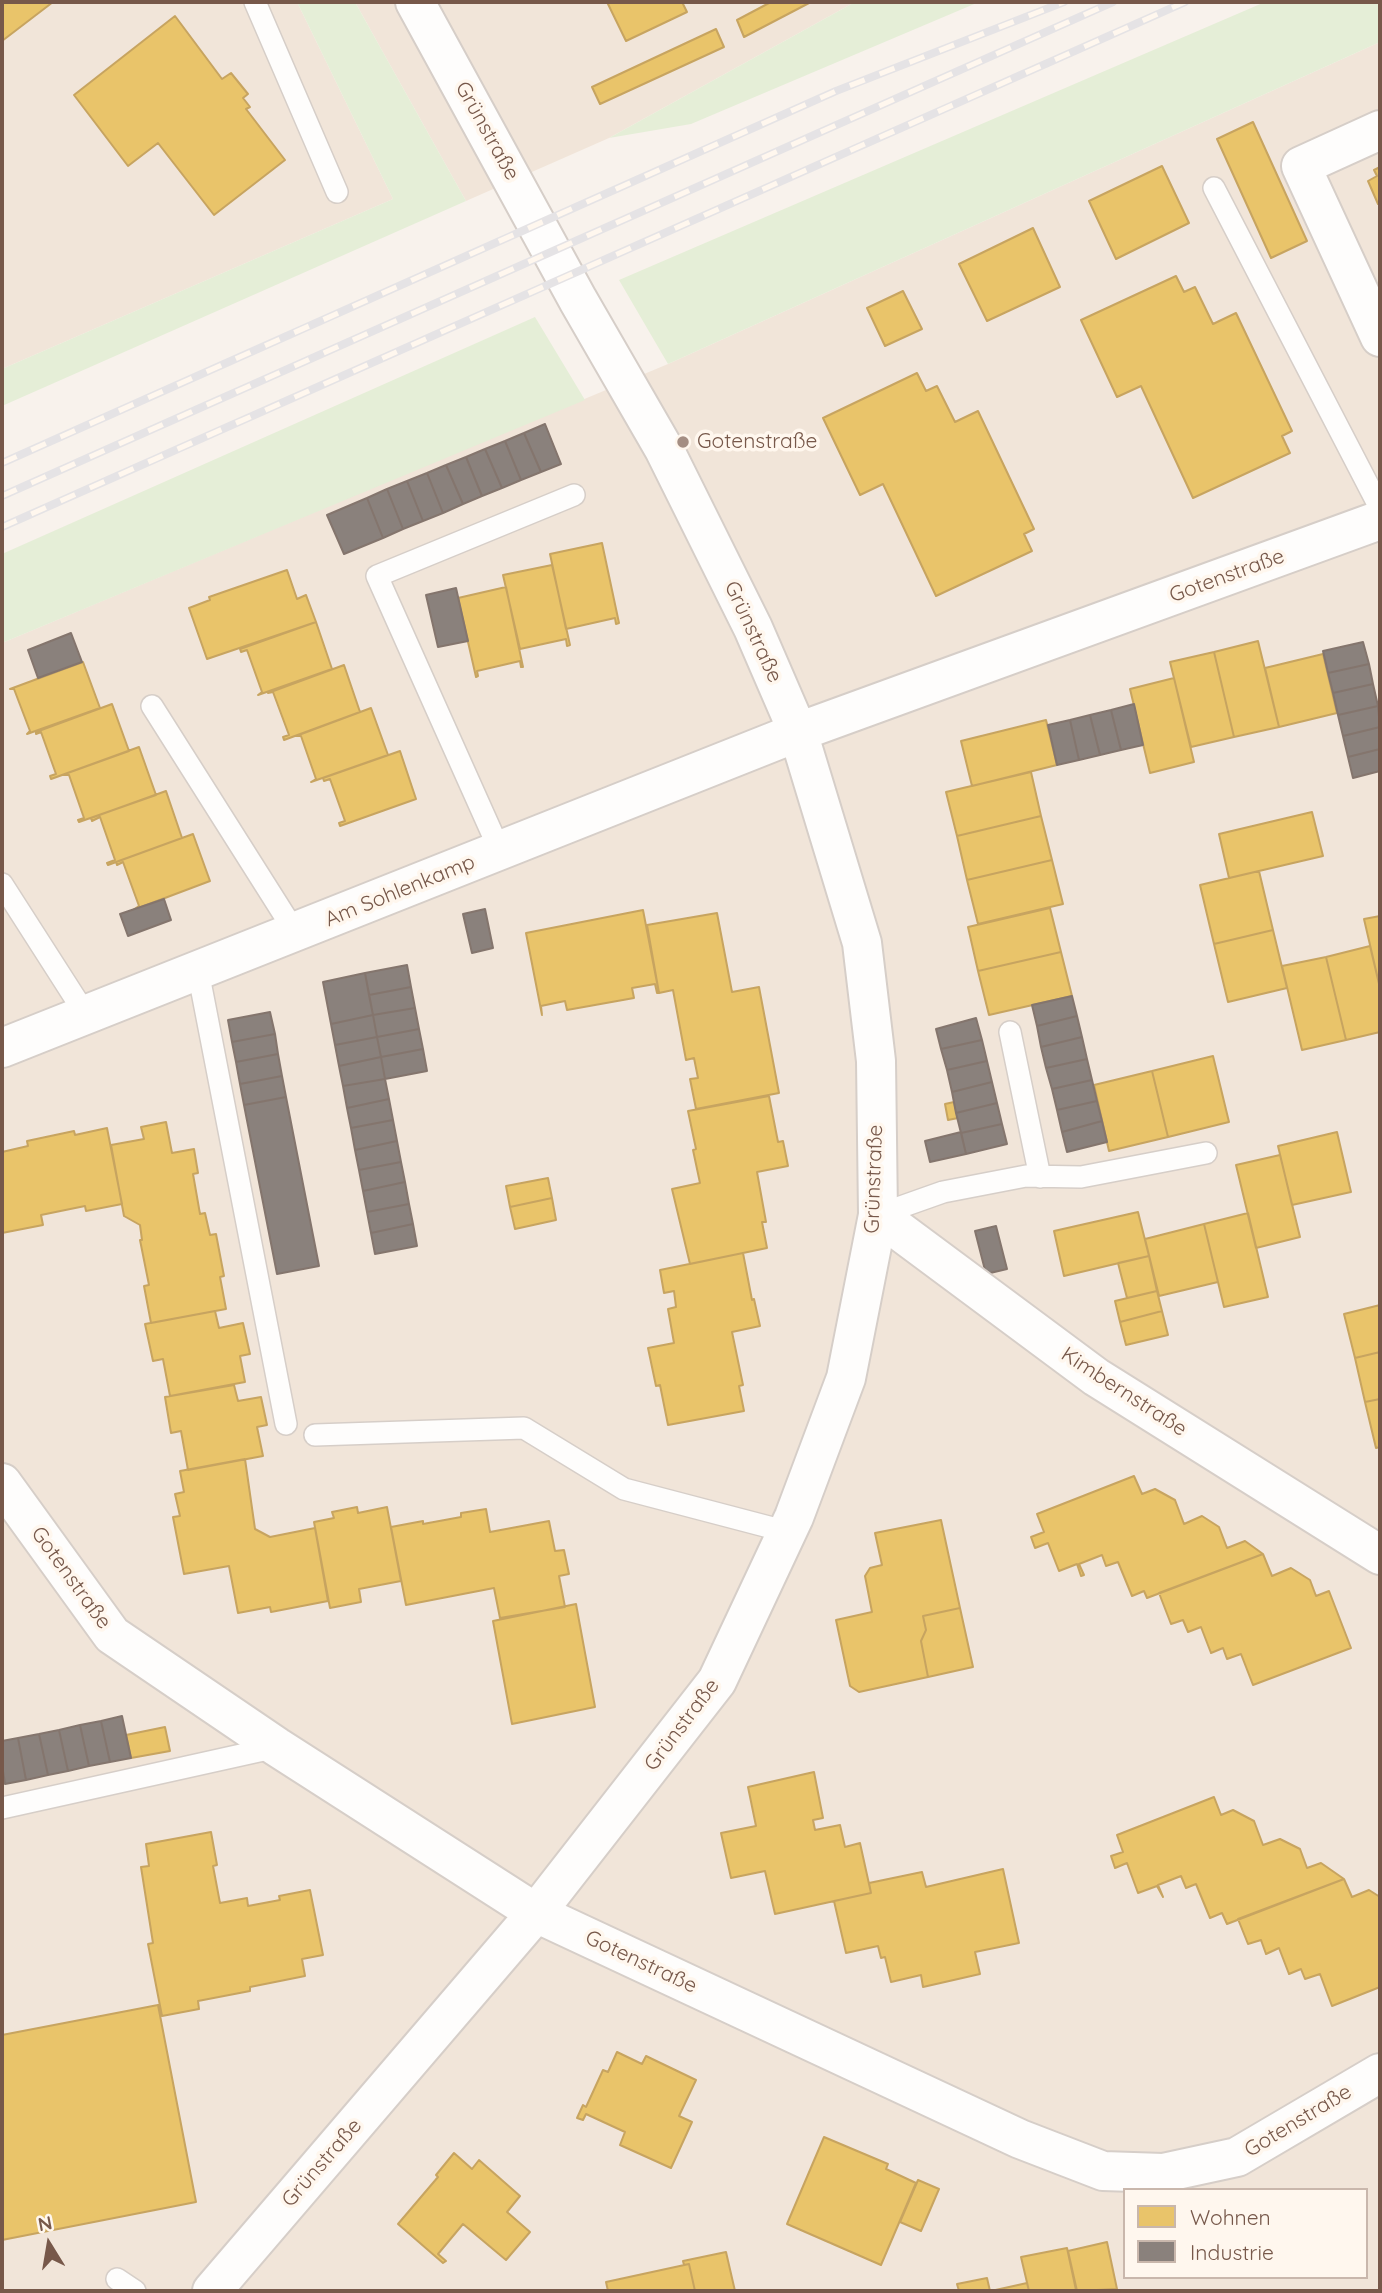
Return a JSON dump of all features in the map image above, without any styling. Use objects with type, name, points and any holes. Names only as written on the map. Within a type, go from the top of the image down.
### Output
[{"type":"street","name":"Grünstraße","points":[[212,2291],[536,1913],[717,1681],[788,1532],[846,1378],[878,1215],[876,1061],[862,943],[798,732],[753,628],[664,449],[578,300],[415,2]]},
{"type":"street","points":[[1380,130],[1301,166],[1380,337]]},
{"type":"street","name":"Gotenstraße","points":[[798,732],[1380,520]]},
{"type":"street","name":"Am Sohlenkamp","points":[[2,1048],[798,732]]},
{"type":"street","name":"Kimbernstraße","points":[[878,1215],[1096,1377],[1380,1555]]},
{"type":"street","name":"Gotenstraße","points":[[2,1483],[113,1635],[277,1747],[536,1913],[1020,2139],[1103,2171],[1163,2172],[1237,2157],[1380,2073]]},
{"type":"lane","points":[[255,2],[337,192]]},
{"type":"lane","points":[[1213,188],[1380,508]]},
{"type":"lane","points":[[500,851],[377,576],[574,495]]},
{"type":"lane","points":[[152,706],[296,932]]},
{"type":"lane","points":[[2,884],[86,1015]]},
{"type":"lane","points":[[198,971],[285,1424]]},
{"type":"lane","points":[[1010,1032],[1040,1177]]},
{"type":"lane","points":[[878,1215],[943,1192],[1026,1176],[1081,1177],[1206,1153]]},
{"type":"lane","points":[[315,1435],[524,1427],[624,1489],[788,1532]]},
{"type":"lane","points":[[2,1808],[277,1747]]},
{"type":"lane","points":[[117,2279],[135,2291]]},
{"type":"shaded area","points":[[2,2],[297,2],[393,199],[2,369]]},
{"type":"shaded area","points":[[355,2],[855,2],[609,138],[466,201]]},
{"type":"shaded area","points":[[1380,42],[1380,2291],[2,2291],[2,643],[668,364]]},
{"type":"green space","points":[[297,2],[355,2],[466,201],[2,406],[2,369],[393,199]]},
{"type":"green space","points":[[855,2],[979,2],[691,124],[609,138]]},
{"type":"green space","points":[[1265,2],[1380,2],[1380,42],[668,364],[619,280]]},
{"type":"green space","points":[[535,317],[585,400],[2,643],[2,554]]},
{"type":"building: Wohnen","points":[[2,2],[53,2],[2,41]]},
{"type":"building: Wohnen","points":[[607,2],[682,2],[687,12],[626,41]]},
{"type":"building: Wohnen","points":[[771,2],[811,2],[744,37],[737,20]]},
{"type":"building: Wohnen","points":[[175,16],[222,79],[231,73],[248,94],[243,98],[250,107],[246,109],[285,160],[214,215],[158,143],[128,166],[74,95]]},
{"type":"building: Wohnen","points":[[716,29],[724,47],[600,104],[592,87]]},
{"type":"building: Wohnen","points":[[1253,122],[1307,241],[1271,258],[1217,139]]},
{"type":"building: Wohnen","points":[[1162,166],[1189,223],[1116,259],[1089,201]]},
{"type":"building: Wohnen","points":[[1380,167],[1378,204],[1368,181],[1377,176],[1374,170]]},
{"type":"building: Wohnen","points":[[1033,228],[1060,287],[987,321],[959,264]]},
{"type":"building: Wohnen","points":[[1176,276],[1184,292],[1195,287],[1213,324],[1236,313],[1292,431],[1282,436],[1290,453],[1193,498],[1141,386],[1117,397],[1081,320]]},
{"type":"building: Wohnen","points":[[903,291],[922,329],[885,346],[867,308]]},
{"type":"building: Wohnen","points":[[917,373],[926,391],[937,386],[955,422],[978,411],[1034,529],[1024,534],[1032,551],[936,596],[883,484],[860,495],[823,418]]},
{"type":"building: Wohnen","points":[[602,543],[619,623],[616,624],[615,618],[566,629],[550,554]]},
{"type":"building: Wohnen","points":[[552,565],[570,645],[567,646],[566,639],[520,649],[503,575]]},
{"type":"building: Wohnen","points":[[287,570],[297,599],[306,595],[316,622],[207,659],[189,608],[210,600],[209,597]]},
{"type":"building: Wohnen","points":[[506,587],[523,667],[520,661],[477,671],[476,677],[458,598]]},
{"type":"building: Wohnen","points":[[316,622],[332,669],[258,695],[262,692],[247,650],[241,652],[240,649]]},
{"type":"building: Wohnen","points":[[1258,641],[1279,727],[1234,737],[1214,652]]},
{"type":"building: Wohnen","points":[[1214,652],[1234,737],[1191,747],[1170,662]]},
{"type":"building: Wohnen","points":[[1323,654],[1337,713],[1279,727],[1265,668]]},
{"type":"building: Wohnen","points":[[83,662],[100,708],[27,734],[30,731],[14,689],[10,689]]},
{"type":"building: Wohnen","points":[[344,665],[360,712],[284,740],[283,737],[289,735],[273,692],[268,693]]},
{"type":"building: Wohnen","points":[[1174,678],[1194,762],[1150,773],[1130,689]]},
{"type":"building: Wohnen","points":[[112,704],[129,751],[51,779],[50,776],[56,774],[41,732],[36,732]]},
{"type":"building: Wohnen","points":[[371,708],[388,755],[311,782],[316,779],[301,736],[296,736]]},
{"type":"building: Wohnen","points":[[1046,720],[1057,765],[972,786],[961,741]]},
{"type":"building: Wohnen","points":[[139,747],[156,795],[79,822],[78,820],[84,818],[69,775],[62,775]]},
{"type":"building: Wohnen","points":[[400,751],[416,799],[340,826],[339,823],[345,821],[330,779],[324,781],[323,778]]},
{"type":"building: Wohnen","points":[[1031,772],[1041,816],[957,836],[946,792]]},
{"type":"building: Wohnen","points":[[166,791],[182,838],[108,865],[107,863],[115,860],[100,817],[92,821],[91,818]]},
{"type":"building: Wohnen","points":[[1312,812],[1323,856],[1229,878],[1219,834]]},
{"type":"building: Wohnen","points":[[1041,816],[1052,860],[967,880],[957,836]]},
{"type":"building: Wohnen","points":[[193,834],[210,881],[133,910],[139,906],[123,862],[117,865],[116,862]]},
{"type":"building: Wohnen","points":[[1052,860],[1063,904],[978,924],[967,880]]},
{"type":"building: Wohnen","points":[[1259,871],[1273,930],[1214,944],[1200,885]]},
{"type":"building: Wohnen","points":[[1050,908],[1061,952],[978,971],[968,927]]},
{"type":"building: Wohnen","points":[[643,910],[659,993],[655,984],[632,988],[634,998],[567,1010],[565,1001],[541,1006],[542,1015],[526,933]]},
{"type":"building: Wohnen","points":[[717,913],[732,992],[759,987],[779,1093],[696,1109],[690,1079],[698,1078],[694,1058],[686,1060],[673,990],[659,993],[647,925]]},
{"type":"building: Wohnen","points":[[1380,916],[1380,988],[1364,919]]},
{"type":"building: Wohnen","points":[[1273,930],[1287,988],[1228,1002],[1214,944]]},
{"type":"building: Wohnen","points":[[1370,946],[1380,988],[1380,1032],[1346,1040],[1326,957]]},
{"type":"building: Wohnen","points":[[1061,952],[1072,996],[989,1015],[978,971]]},
{"type":"building: Wohnen","points":[[1326,957],[1346,1040],[1302,1050],[1282,966]]},
{"type":"building: Wohnen","points":[[1213,1056],[1229,1122],[1168,1137],[1152,1071]]},
{"type":"building: Wohnen","points":[[1152,1071],[1168,1137],[1109,1151],[1094,1085]]},
{"type":"building: Wohnen","points":[[769,1096],[778,1142],[783,1141],[788,1166],[757,1172],[766,1222],[762,1222],[767,1248],[690,1264],[672,1189],[700,1183],[688,1111]]},
{"type":"building: Wohnen","points":[[954,1102],[958,1118],[948,1120],[945,1104]]},
{"type":"building: Wohnen","points":[[166,1122],[172,1153],[194,1149],[198,1173],[193,1174],[200,1214],[205,1213],[210,1235],[216,1234],[224,1276],[220,1277],[226,1309],[151,1323],[144,1286],[149,1285],[140,1240],[140,1225],[124,1216],[111,1145],[144,1139],[141,1127]]},
{"type":"building: Wohnen","points":[[107,1128],[122,1204],[86,1211],[85,1206],[41,1215],[43,1225],[2,1233],[2,1152],[28,1146],[27,1141],[74,1131],[75,1135]]},
{"type":"building: Wohnen","points":[[1337,1132],[1351,1192],[1292,1205],[1278,1146]]},
{"type":"building: Wohnen","points":[[1280,1155],[1300,1237],[1256,1248],[1236,1165]]},
{"type":"building: Wohnen","points":[[548,1178],[552,1198],[510,1207],[506,1186]]},
{"type":"building: Wohnen","points":[[552,1198],[556,1220],[515,1229],[510,1207]]},
{"type":"building: Wohnen","points":[[1138,1212],[1149,1256],[1064,1276],[1054,1231]]},
{"type":"building: Wohnen","points":[[1248,1213],[1268,1297],[1224,1307],[1204,1224]]},
{"type":"building: Wohnen","points":[[1204,1224],[1218,1282],[1159,1296],[1145,1239]]},
{"type":"building: Wohnen","points":[[743,1253],[760,1326],[732,1332],[743,1385],[739,1386],[744,1411],[668,1425],[660,1385],[656,1386],[648,1348],[674,1343],[668,1309],[676,1307],[674,1291],[664,1293],[660,1270]]},
{"type":"building: Wohnen","points":[[1149,1256],[1157,1291],[1127,1298],[1118,1263]]},
{"type":"building: Wohnen","points":[[1157,1291],[1162,1311],[1120,1322],[1115,1301]]},
{"type":"building: Wohnen","points":[[1380,1305],[1380,1352],[1355,1358],[1344,1314]]},
{"type":"building: Wohnen","points":[[215,1311],[219,1328],[243,1323],[250,1354],[240,1356],[245,1382],[170,1396],[163,1359],[153,1361],[145,1324]]},
{"type":"building: Wohnen","points":[[1162,1311],[1168,1335],[1126,1345],[1120,1322]]},
{"type":"building: Wohnen","points":[[1380,1352],[1380,1399],[1365,1402],[1355,1358]]},
{"type":"building: Wohnen","points":[[234,1385],[238,1401],[261,1397],[267,1425],[257,1427],[263,1456],[188,1470],[181,1431],[171,1433],[165,1397]]},
{"type":"building: Wohnen","points":[[1380,1399],[1380,1447],[1376,1448],[1365,1402]]},
{"type":"building: Wohnen","points":[[245,1459],[255,1529],[270,1537],[315,1528],[328,1601],[271,1612],[270,1607],[238,1613],[229,1566],[184,1574],[173,1517],[180,1516],[175,1494],[184,1492],[180,1471]]},
{"type":"building: Wohnen","points":[[1134,1476],[1142,1494],[1155,1489],[1175,1500],[1184,1524],[1202,1516],[1219,1527],[1227,1548],[1245,1541],[1263,1554],[1147,1598],[1144,1591],[1132,1596],[1118,1562],[1106,1566],[1102,1555],[1079,1564],[1084,1575],[1081,1576],[1077,1564],[1059,1571],[1048,1543],[1035,1548],[1031,1537],[1044,1532],[1037,1514]]},
{"type":"building: Wohnen","points":[[357,1507],[358,1513],[387,1507],[401,1581],[359,1589],[361,1602],[330,1608],[314,1522],[334,1518],[332,1512]]},
{"type":"building: Wohnen","points":[[486,1509],[490,1532],[549,1521],[555,1551],[564,1550],[569,1574],[559,1576],[565,1607],[500,1618],[494,1588],[406,1605],[391,1527],[461,1517],[461,1513]]},
{"type":"building: Wohnen","points":[[941,1520],[960,1608],[923,1616],[926,1630],[921,1641],[928,1677],[859,1692],[850,1686],[836,1620],[872,1612],[865,1576],[870,1568],[882,1565],[875,1533]]},
{"type":"building: Wohnen","points":[[1263,1554],[1272,1576],[1291,1568],[1310,1580],[1316,1596],[1329,1591],[1351,1648],[1253,1685],[1241,1654],[1227,1659],[1223,1648],[1211,1653],[1201,1627],[1188,1632],[1183,1620],[1171,1624],[1159,1593]]},
{"type":"building: Wohnen","points":[[576,1604],[595,1707],[512,1724],[493,1621]]},
{"type":"building: Wohnen","points":[[960,1608],[973,1667],[928,1677],[921,1641],[926,1630],[923,1616]]},
{"type":"building: Wohnen","points":[[165,1727],[170,1751],[131,1758],[126,1735]]},
{"type":"building: Wohnen","points":[[814,1772],[823,1818],[813,1820],[815,1830],[840,1825],[845,1847],[860,1843],[871,1893],[775,1914],[765,1871],[731,1878],[721,1833],[756,1826],[748,1787]]},
{"type":"building: Wohnen","points":[[1214,1797],[1221,1815],[1233,1810],[1254,1821],[1263,1845],[1280,1839],[1300,1849],[1307,1868],[1321,1863],[1344,1879],[1227,1924],[1222,1913],[1210,1918],[1196,1884],[1186,1888],[1181,1876],[1158,1885],[1163,1897],[1157,1886],[1138,1893],[1127,1863],[1115,1868],[1111,1856],[1123,1852],[1117,1835]]},
{"type":"building: Wohnen","points":[[211,1832],[217,1865],[213,1866],[220,1903],[247,1898],[248,1906],[280,1900],[279,1896],[310,1890],[323,1955],[302,1959],[305,1976],[198,2001],[199,2009],[162,2016],[148,1944],[153,1943],[141,1867],[149,1866],[146,1844]]},
{"type":"building: Wohnen","points":[[1003,1869],[1019,1943],[975,1952],[980,1974],[923,1987],[921,1975],[891,1982],[885,1957],[881,1958],[878,1946],[846,1953],[834,1901],[871,1893],[869,1883],[922,1872],[926,1887]]},
{"type":"building: Wohnen","points":[[1344,1879],[1352,1897],[1369,1890],[1380,1897],[1380,1987],[1332,2006],[1320,1974],[1305,1979],[1301,1969],[1289,1974],[1279,1948],[1266,1954],[1261,1940],[1248,1944],[1238,1919]]},
{"type":"building: Wohnen","points":[[158,2005],[196,2202],[2,2240],[2,2035]]},
{"type":"building: Wohnen","points":[[617,2052],[642,2064],[646,2056],[696,2080],[679,2116],[692,2122],[671,2168],[620,2145],[625,2132],[586,2114],[583,2120],[577,2118],[583,2105],[586,2107],[603,2070],[608,2072]]},
{"type":"building: Wohnen","points":[[824,2137],[888,2164],[886,2169],[916,2183],[881,2265],[787,2224]]},
{"type":"building: Wohnen","points":[[454,2153],[472,2169],[479,2160],[520,2196],[507,2212],[530,2232],[506,2260],[463,2224],[438,2254],[446,2261],[443,2263],[398,2224],[438,2177],[436,2175]]},
{"type":"building: Wohnen","points":[[918,2180],[939,2189],[921,2231],[900,2222]]},
{"type":"building: Wohnen","points":[[1107,2242],[1117,2289],[1077,2291],[1068,2251]]},
{"type":"building: Wohnen","points":[[1067,2248],[1076,2290],[1029,2291],[1021,2257]]},
{"type":"building: Wohnen","points":[[726,2252],[735,2291],[695,2291],[689,2264],[684,2265],[683,2261]]},
{"type":"building: Wohnen","points":[[689,2264],[695,2291],[608,2291],[606,2282]]},
{"type":"building: Wohnen","points":[[987,2278],[990,2291],[959,2291],[957,2284]]},
{"type":"building: Wohnen","points":[[1027,2283],[1029,2291],[991,2291]]},
{"type":"building: Industrie","points":[[545,424],[561,464],[541,472],[524,433]]},
{"type":"building: Industrie","points":[[524,433],[541,472],[521,480],[505,441]]},
{"type":"building: Industrie","points":[[505,441],[521,480],[502,488],[485,449]]},
{"type":"building: Industrie","points":[[485,449],[502,488],[482,496],[466,457]]},
{"type":"building: Industrie","points":[[466,457],[482,496],[463,504],[446,465]]},
{"type":"building: Industrie","points":[[446,465],[463,504],[443,513],[427,473]]},
{"type":"building: Industrie","points":[[427,473],[443,513],[423,521],[407,481]]},
{"type":"building: Industrie","points":[[407,481],[423,521],[403,529],[387,489]]},
{"type":"building: Industrie","points":[[387,489],[403,529],[383,538],[367,498]]},
{"type":"building: Industrie","points":[[367,498],[383,538],[344,554],[327,515]]},
{"type":"building: Industrie","points":[[456,588],[468,641],[438,647],[426,595]]},
{"type":"building: Industrie","points":[[71,633],[82,662],[38,678],[28,650]]},
{"type":"building: Industrie","points":[[1363,642],[1369,664],[1328,673],[1323,651]]},
{"type":"building: Industrie","points":[[1369,664],[1373,684],[1333,693],[1328,673]]},
{"type":"building: Industrie","points":[[1373,684],[1378,706],[1338,715],[1333,693]]},
{"type":"building: Industrie","points":[[1134,704],[1143,745],[1121,750],[1111,710]]},
{"type":"building: Industrie","points":[[1378,706],[1380,727],[1343,736],[1338,715]]},
{"type":"building: Industrie","points":[[1111,710],[1121,750],[1100,755],[1090,715]]},
{"type":"building: Industrie","points":[[1090,715],[1100,755],[1079,760],[1070,720]]},
{"type":"building: Industrie","points":[[1070,720],[1079,760],[1057,765],[1048,725]]},
{"type":"building: Industrie","points":[[1380,727],[1380,749],[1348,757],[1343,736]]},
{"type":"building: Industrie","points":[[1380,749],[1380,771],[1353,778],[1348,757]]},
{"type":"building: Industrie","points":[[164,899],[171,920],[128,936],[120,914]]},
{"type":"building: Industrie","points":[[485,909],[493,948],[472,953],[463,914]]},
{"type":"building: Industrie","points":[[407,965],[411,987],[369,995],[365,973]]},
{"type":"building: Industrie","points":[[365,973],[373,1015],[331,1024],[323,982]]},
{"type":"building: Industrie","points":[[411,987],[415,1008],[373,1015],[369,995]]},
{"type":"building: Industrie","points":[[1072,996],[1077,1016],[1037,1026],[1032,1005]]},
{"type":"building: Industrie","points":[[415,1008],[419,1029],[377,1037],[373,1015]]},
{"type":"building: Industrie","points":[[270,1012],[275,1034],[232,1042],[228,1020]]},
{"type":"building: Industrie","points":[[373,1015],[377,1037],[335,1045],[331,1024]]},
{"type":"building: Industrie","points":[[1077,1016],[1082,1037],[1041,1047],[1037,1026]]},
{"type":"building: Industrie","points":[[976,1018],[982,1040],[941,1049],[936,1029]]},
{"type":"building: Industrie","points":[[419,1029],[423,1049],[381,1057],[377,1037]]},
{"type":"building: Industrie","points":[[275,1034],[278,1054],[236,1062],[232,1042]]},
{"type":"building: Industrie","points":[[377,1037],[381,1057],[339,1066],[335,1045]]},
{"type":"building: Industrie","points":[[1082,1037],[1087,1059],[1046,1068],[1041,1047]]},
{"type":"building: Industrie","points":[[982,1040],[987,1061],[947,1070],[941,1049]]},
{"type":"building: Industrie","points":[[423,1049],[427,1071],[385,1079],[381,1057]]},
{"type":"building: Industrie","points":[[278,1054],[282,1076],[240,1084],[236,1062]]},
{"type":"building: Industrie","points":[[381,1057],[385,1079],[343,1086],[339,1066]]},
{"type":"building: Industrie","points":[[1087,1059],[1092,1080],[1052,1089],[1046,1068]]},
{"type":"building: Industrie","points":[[987,1061],[992,1082],[952,1092],[947,1070]]},
{"type":"building: Industrie","points":[[282,1076],[286,1097],[244,1105],[240,1084]]},
{"type":"building: Industrie","points":[[385,1079],[389,1099],[347,1108],[343,1086]]},
{"type":"building: Industrie","points":[[1092,1080],[1097,1101],[1057,1110],[1052,1089]]},
{"type":"building: Industrie","points":[[992,1082],[997,1103],[956,1113],[952,1092]]},
{"type":"building: Industrie","points":[[286,1097],[319,1266],[277,1274],[244,1105]]},
{"type":"building: Industrie","points":[[389,1099],[393,1120],[351,1128],[347,1108]]},
{"type":"building: Industrie","points":[[1097,1101],[1102,1121],[1062,1132],[1057,1110]]},
{"type":"building: Industrie","points":[[997,1103],[1002,1124],[961,1133],[956,1113]]},
{"type":"building: Industrie","points":[[393,1120],[397,1141],[355,1150],[351,1128]]},
{"type":"building: Industrie","points":[[1102,1121],[1107,1142],[1067,1152],[1062,1132]]},
{"type":"building: Industrie","points":[[1002,1124],[1007,1144],[966,1154],[961,1133]]},
{"type":"building: Industrie","points":[[961,1132],[966,1154],[930,1162],[925,1141]]},
{"type":"building: Industrie","points":[[397,1141],[401,1162],[359,1170],[355,1150]]},
{"type":"building: Industrie","points":[[401,1162],[405,1182],[363,1191],[359,1170]]},
{"type":"building: Industrie","points":[[405,1182],[409,1204],[367,1212],[363,1191]]},
{"type":"building: Industrie","points":[[409,1204],[413,1224],[371,1233],[367,1212]]},
{"type":"building: Industrie","points":[[413,1224],[417,1246],[375,1254],[371,1233]]},
{"type":"building: Industrie","points":[[996,1226],[1007,1269],[986,1274],[975,1231]]},
{"type":"building: Industrie","points":[[122,1716],[131,1758],[110,1762],[101,1721]]},
{"type":"building: Industrie","points":[[101,1721],[110,1762],[89,1766],[80,1725]]},
{"type":"building: Industrie","points":[[80,1725],[89,1766],[68,1771],[59,1730]]},
{"type":"building: Industrie","points":[[59,1730],[68,1771],[48,1775],[39,1734]]},
{"type":"building: Industrie","points":[[39,1734],[48,1775],[26,1780],[18,1738]]},
{"type":"building: Industrie","points":[[18,1738],[26,1780],[5,1784],[2,1741]]},
{"type":"railway","points":[[2,463],[836,91],[1064,2]]},
{"type":"railway","points":[[2,496],[1113,2]]},
{"type":"railway","points":[[2,527],[1185,2]]},
{"type":"place","name":"Gotenstraße","points":[[683,442]]}]
